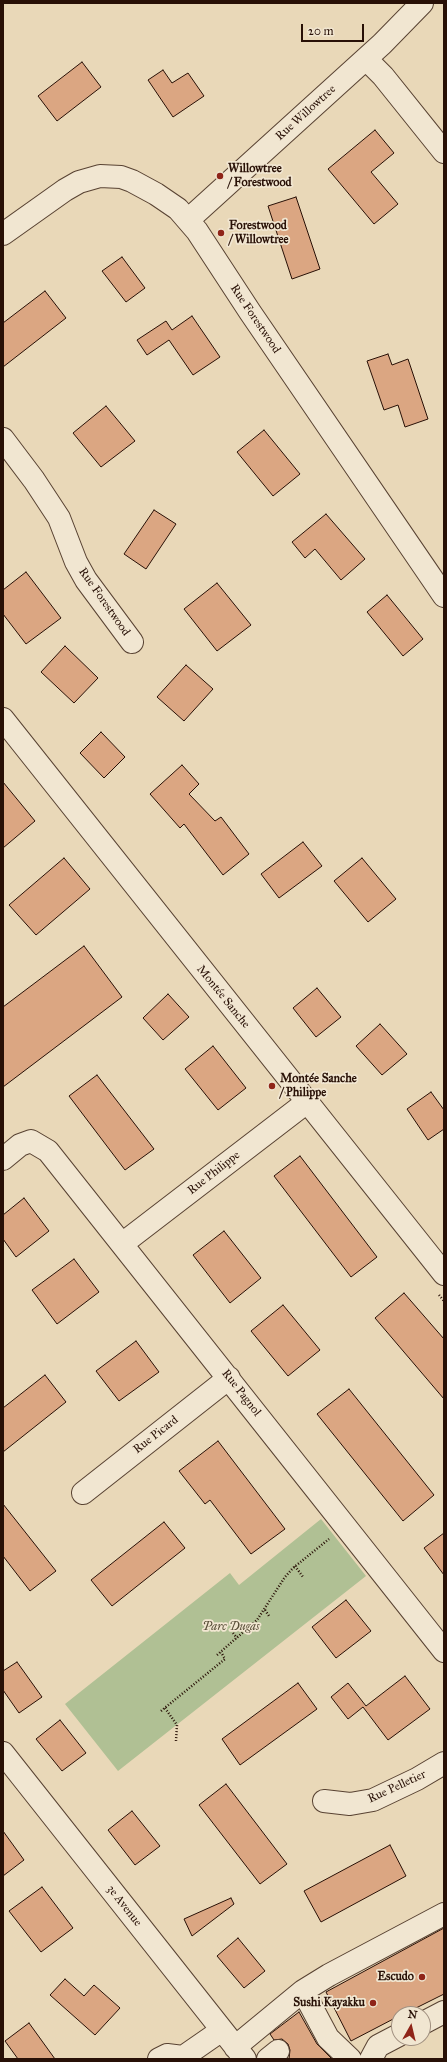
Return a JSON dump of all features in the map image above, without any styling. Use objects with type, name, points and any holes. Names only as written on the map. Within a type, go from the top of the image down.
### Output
[{"type":"street","name":"Rue Willowtree","points":[[188,220],[366,59],[422,3]]},
{"type":"street","points":[[366,59],[383,76],[444,152]]},
{"type":"street","name":"Rue Forestwood","points":[[3,234],[65,190],[79,182],[100,176],[121,177],[144,186],[168,201],[188,220],[444,596]]},
{"type":"street","name":"Rue Forestwood","points":[[3,439],[59,518],[76,562],[86,580],[132,642]]},
{"type":"street","name":"Montée Sanche","points":[[3,719],[444,1274]]},
{"type":"street","name":"Rue Philippe","points":[[122,1244],[307,1102]]},
{"type":"street","name":"Rue Pagnol","points":[[3,1159],[20,1145],[31,1141],[48,1151],[444,1651]]},
{"type":"street","name":"Rue Picard","points":[[83,1493],[229,1378]]},
{"type":"street","name":"3e Avenue","points":[[3,1753],[234,2045]]},
{"type":"street","name":"Rue Pelletier","points":[[324,1801],[350,1804],[373,1800],[424,1775],[444,1763]]},
{"type":"street","points":[[159,2059],[167,2055],[184,2058],[234,2045],[303,1991],[329,1974],[444,1914]]},
{"type":"street","points":[[303,1991],[328,2038],[350,2059]]},
{"type":"street","points":[[431,2019],[444,2012]]},
{"type":"street","points":[[371,2059],[378,2046],[391,2039]]},
{"type":"path","points":[[217,1655],[257,1620],[265,1610],[285,1577],[295,1566],[334,1535]]},
{"type":"path","points":[[295,1566],[303,1577]]},
{"type":"path","points":[[265,1610],[269,1616]]},
{"type":"path","points":[[233,1633],[237,1638]]},
{"type":"path","points":[[161,1711],[225,1659],[221,1652]]},
{"type":"path","points":[[164,1708],[177,1725],[176,1741]]},
{"type":"green space","name":"Parc Dugas","points":[[321,1519],[366,1576],[118,1771],[65,1704],[230,1573],[239,1585]]},
{"type":"building","points":[[82,62],[101,87],[57,121],[38,96]]},
{"type":"building","points":[[163,70],[172,83],[188,73],[204,96],[173,117],[148,80]]},
{"type":"building","points":[[375,130],[394,153],[371,172],[398,204],[374,224],[328,169]]},
{"type":"building","points":[[296,197],[320,269],[292,279],[268,206]]},
{"type":"building","points":[[122,257],[145,288],[126,302],[102,271]]},
{"type":"building","points":[[45,291],[66,318],[3,367],[3,323]]},
{"type":"building","points":[[192,316],[220,357],[193,375],[169,340],[147,355],[137,340],[166,321],[172,330]]},
{"type":"building","points":[[388,354],[392,365],[408,359],[428,419],[405,427],[398,405],[384,410],[367,361]]},
{"type":"building","points":[[106,406],[135,441],[101,467],[73,433]]},
{"type":"building","points":[[264,430],[300,474],[273,496],[237,452]]},
{"type":"building","points":[[154,510],[176,524],[146,569],[124,554]]},
{"type":"building","points":[[326,514],[365,559],[341,580],[315,549],[305,558],[292,542]]},
{"type":"building","points":[[26,572],[61,618],[26,644],[3,614],[3,590]]},
{"type":"building","points":[[217,583],[251,625],[217,651],[184,609]]},
{"type":"building","points":[[387,595],[423,639],[403,656],[367,612]]},
{"type":"building","points":[[65,646],[98,678],[74,703],[41,672]]},
{"type":"building","points":[[186,665],[213,689],[184,721],[157,697]]},
{"type":"building","points":[[101,732],[125,757],[104,778],[80,753]]},
{"type":"building","points":[[182,765],[199,784],[189,794],[215,821],[221,817],[249,854],[223,875],[184,824],[180,828],[150,794]]},
{"type":"building","points":[[3,782],[35,821],[3,848]]},
{"type":"building","points":[[303,842],[322,866],[279,898],[261,874]]},
{"type":"building","points":[[64,858],[90,889],[36,935],[9,905]]},
{"type":"building","points":[[362,858],[396,899],[368,922],[334,881]]},
{"type":"building","points":[[84,946],[122,997],[3,1087],[3,1007]]},
{"type":"building","points":[[317,988],[341,1017],[316,1037],[293,1008]]},
{"type":"building","points":[[168,994],[189,1017],[163,1040],[143,1018]]},
{"type":"building","points":[[380,1024],[407,1054],[382,1075],[356,1046]]},
{"type":"building","points":[[213,1046],[246,1088],[218,1110],[185,1069]]},
{"type":"building","points":[[97,1075],[154,1149],[125,1170],[69,1096]]},
{"type":"building","points":[[431,1092],[444,1110],[444,1129],[428,1140],[407,1109]]},
{"type":"building","points":[[300,1156],[377,1257],[351,1277],[274,1176]]},
{"type":"building","points":[[24,1198],[49,1231],[16,1257],[3,1239],[3,1215]]},
{"type":"building","points":[[224,1231],[261,1278],[230,1303],[193,1255]]},
{"type":"building","points":[[74,1259],[99,1292],[57,1324],[32,1290]]},
{"type":"building","points":[[404,1293],[444,1339],[444,1399],[375,1318]]},
{"type":"building","points":[[283,1305],[320,1350],[288,1376],[251,1331]]},
{"type":"building","points":[[136,1341],[159,1372],[119,1401],[96,1371]]},
{"type":"building","points":[[45,1375],[66,1402],[3,1452],[3,1408]]},
{"type":"building","points":[[349,1389],[434,1495],[403,1521],[317,1414]]},
{"type":"building","points":[[218,1441],[285,1529],[251,1554],[210,1500],[205,1504],[179,1471]]},
{"type":"building","points":[[3,1504],[56,1571],[30,1591],[3,1556]]},
{"type":"building","points":[[164,1522],[185,1548],[112,1606],[91,1580]]},
{"type":"building","points":[[444,1533],[444,1575],[424,1548]]},
{"type":"building","points":[[346,1600],[371,1631],[336,1658],[312,1627]]},
{"type":"building","points":[[17,1662],[42,1697],[19,1713],[3,1690],[3,1671]]},
{"type":"building","points":[[405,1676],[430,1709],[388,1740],[363,1707],[348,1719],[331,1697],[348,1683],[366,1706]]},
{"type":"building","points":[[298,1683],[317,1709],[240,1765],[222,1739]]},
{"type":"building","points":[[60,1720],[86,1753],[62,1771],[36,1739]]},
{"type":"building","points":[[226,1784],[287,1864],[260,1884],[199,1805]]},
{"type":"building","points":[[132,1811],[160,1846],[135,1865],[108,1830]]},
{"type":"building","points":[[3,1831],[24,1860],[3,1876]]},
{"type":"building","points":[[390,1845],[406,1876],[321,1922],[304,1891]]},
{"type":"building","points":[[42,1887],[73,1928],[41,1952],[9,1911]]},
{"type":"building","points":[[231,1898],[234,1904],[192,1936],[184,1919]]},
{"type":"building","points":[[444,1928],[444,1994],[420,2006],[391,2006],[391,2020],[351,2041],[326,1992]]},
{"type":"building","points":[[238,1938],[265,1971],[244,1988],[217,1956]]},
{"type":"building","points":[[65,1979],[84,1996],[94,1985],[120,2008],[95,2035],[50,1995]]},
{"type":"building","points":[[299,2012],[317,2044],[332,2059],[289,2059],[290,2050],[288,2044],[282,2039],[274,2040],[270,2034]]},
{"type":"building","points":[[29,2023],[55,2059],[18,2059],[5,2041]]},
{"type":"place","name":"Willowtree / Forestwood","points":[[220,176]]},
{"type":"place","name":"Forestwood / Willowtree","points":[[221,233]]},
{"type":"place","name":"Montée Sanche / Philippe","points":[[272,1086]]},
{"type":"place","name":"Escudo","points":[[422,1977]]},
{"type":"place","name":"Sushi Kayakku","points":[[373,2003]]}]
